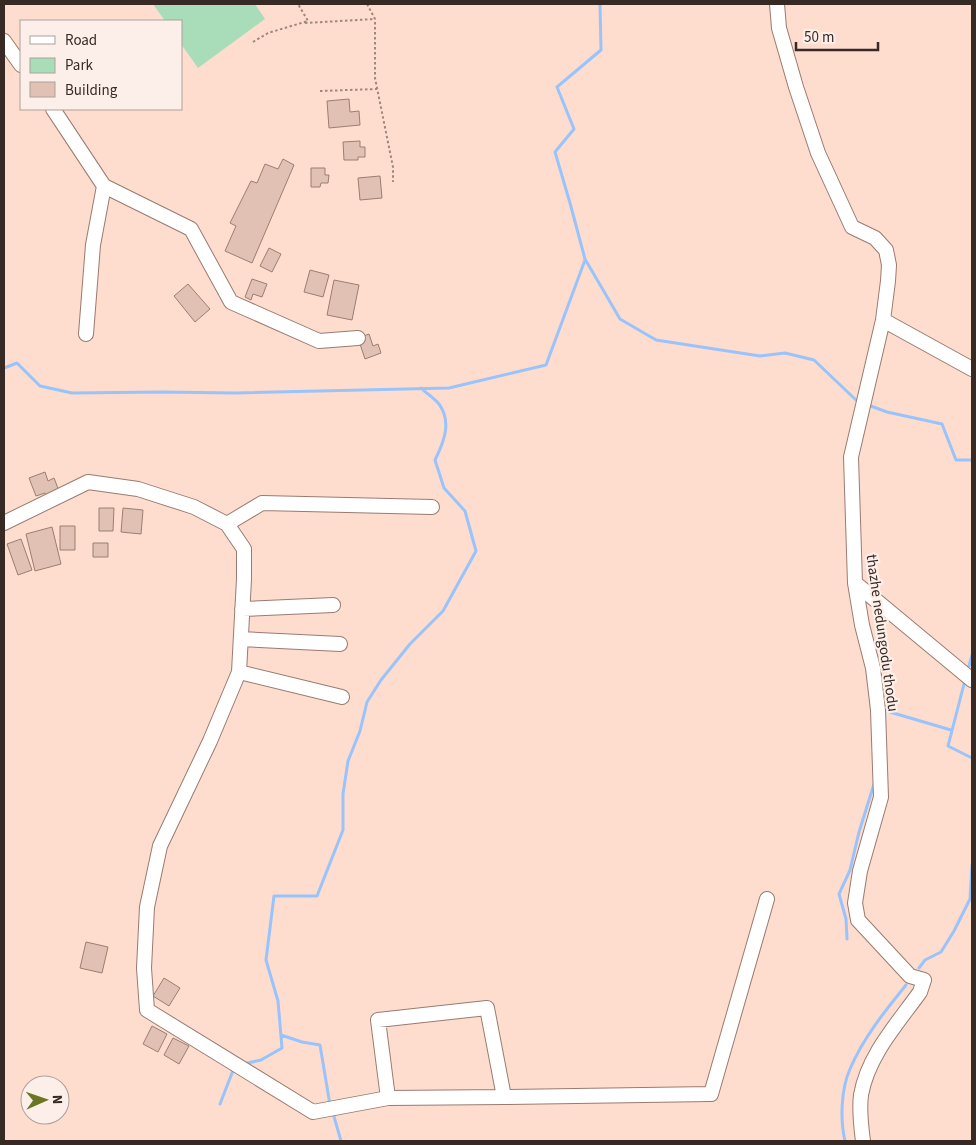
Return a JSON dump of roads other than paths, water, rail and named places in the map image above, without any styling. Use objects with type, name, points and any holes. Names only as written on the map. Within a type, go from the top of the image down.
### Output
[{"type":"street","name":"thazhe nedungodu thodu","points":[[778,4],[779,28],[818,152],[852,227],[875,238],[886,250],[889,265],[883,320],[851,457],[855,583],[862,625],[873,668],[878,710],[881,797],[860,871],[855,903],[858,920],[910,976],[924,980],[920,992],[875,1056],[865,1078],[860,1112],[862,1141]]},
{"type":"street","points":[[4,41],[20,64]]},
{"type":"street","points":[[54,110],[104,186],[191,229],[231,302],[319,341],[358,338]]},
{"type":"street","points":[[86,334],[93,245],[104,186]]},
{"type":"street","points":[[883,320],[972,369]]},
{"type":"street","points":[[4,523],[88,482],[138,490],[194,506],[227,524],[244,549],[239,672],[210,741],[160,846],[147,907],[144,968],[147,1010],[313,1112],[388,1098],[711,1094],[767,899]]},
{"type":"street","points":[[227,524],[262,503],[432,507]]},
{"type":"street","points":[[855,583],[972,680]]},
{"type":"street","points":[[242,609],[333,605]]},
{"type":"street","points":[[241,639],[340,644]]},
{"type":"street","points":[[239,672],[342,697]]},
{"type":"street","points":[[388,1098],[378,1020],[487,1008],[504,1096]]},
{"type":"waterway","points":[[600,4],[601,50],[557,87],[574,129],[555,152],[585,259],[620,319],[656,340],[760,356],[785,353],[814,360],[856,400],[860,401]]},
{"type":"waterway","points":[[4,368],[17,363],[40,386],[72,393],[235,393],[449,388],[546,365],[585,260]]},
{"type":"waterway","points":[[243,1064],[261,1060],[282,1048],[278,1001],[266,960],[274,896],[317,896],[343,830],[343,794],[348,761],[360,731],[367,702],[381,680],[410,644],[443,611],[476,551],[465,511],[444,488],[435,460],[444,439],[446,425],[443,411],[439,404],[421,388]]},
{"type":"waterway","points":[[868,405],[887,412],[942,424],[956,460],[972,460]]},
{"type":"waterway","points":[[969,666],[972,655]]},
{"type":"waterway","points":[[964,684],[948,746],[972,758]]},
{"type":"waterway","points":[[883,710],[951,730]]},
{"type":"waterway","points":[[847,939],[846,919],[839,894],[850,870],[859,832],[874,784]]},
{"type":"waterway","points":[[919,968],[925,960],[941,952],[954,931],[970,899],[972,865]]},
{"type":"waterway","points":[[845,1141],[842,1124],[842,1105],[850,1069],[868,1036],[906,985]]},
{"type":"waterway","points":[[281,1035],[302,1042],[320,1045],[330,1105]]},
{"type":"waterway","points":[[220,1104],[234,1068]]},
{"type":"waterway","points":[[333,1113],[341,1141]]}]
